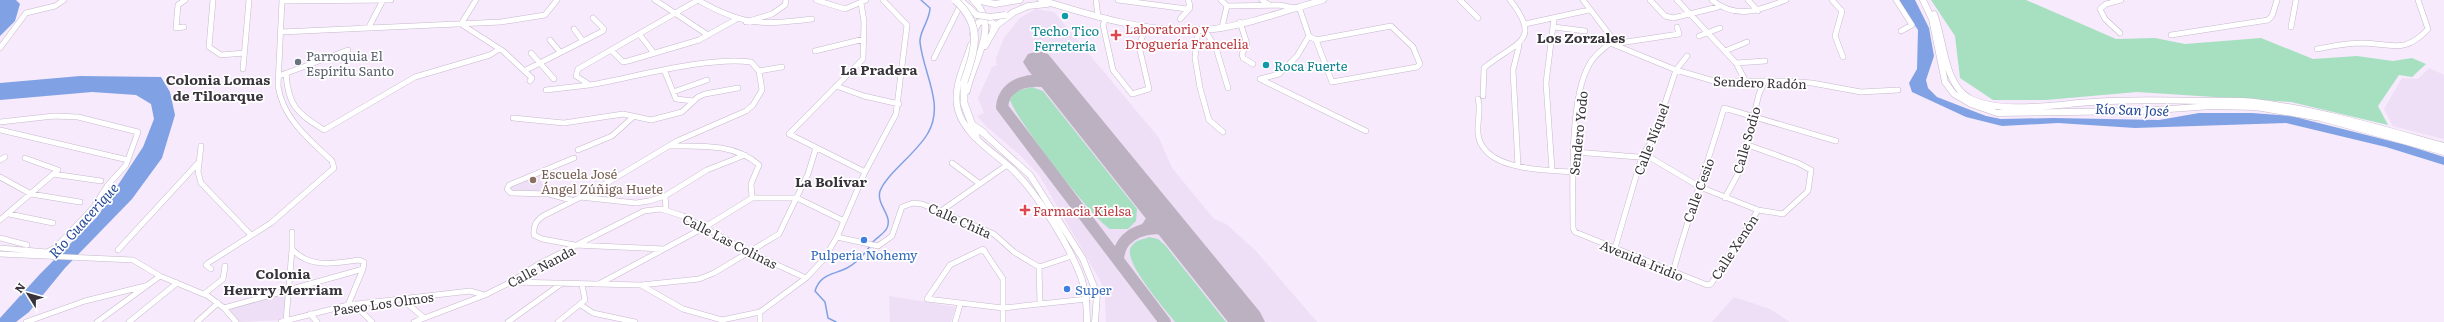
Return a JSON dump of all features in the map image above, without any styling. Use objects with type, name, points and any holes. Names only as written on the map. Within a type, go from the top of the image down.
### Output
[{"type":"highway","points":[[955,0],[971,18],[977,36],[975,50],[964,82],[963,103],[969,122],[976,136]]},
{"type":"highway","points":[[969,122],[984,134]]},
{"type":"main road","points":[[952,0],[959,8],[970,26],[972,35]]},
{"type":"main road","points":[[960,0],[977,15],[990,17],[1005,15],[1034,4],[1060,7]]},
{"type":"main road","points":[[973,0],[984,10],[987,23],[985,35],[971,72],[966,102],[968,113],[984,134],[1030,175],[1083,259],[1097,294],[1095,322]]},
{"type":"main road","points":[[976,0],[995,4],[1020,0]]},
{"type":"main road","points":[[1041,0],[1060,7],[1098,17],[1146,26],[1201,30],[1222,27],[1321,0]]},
{"type":"main road","points":[[1923,0],[1936,31],[1943,80],[1951,92],[1980,109],[1997,113],[2141,111],[2212,106],[2284,110],[2321,118],[2444,152]]},
{"type":"main road","points":[[1928,0],[1941,32],[1951,80],[1968,97],[1996,106],[2085,104],[2132,99],[2254,102],[2320,113],[2444,146]]},
{"type":"main road","points":[[993,30],[1014,12]]},
{"type":"main road","points":[[971,72],[993,30],[994,24],[992,22],[984,20],[978,23],[972,35],[970,50],[956,96],[958,110],[966,126],[1022,179],[1072,256],[1082,279],[1087,299],[1087,322]]},
{"type":"main road","points":[[2132,99],[2134,106],[2141,111]]},
{"type":"main road","points":[[2122,100],[2129,104],[2130,111]]},
{"type":"street","points":[[0,48],[26,13],[55,6],[64,0]]},
{"type":"street","points":[[184,27],[176,28],[178,5],[185,0]]},
{"type":"street","points":[[213,0],[209,47],[215,54],[225,57],[244,53]]},
{"type":"street","points":[[243,69],[249,0]]},
{"type":"street","points":[[210,269],[206,265],[208,263],[280,216],[334,168],[332,161],[293,121],[285,109],[278,93],[283,1],[391,0]]},
{"type":"street","points":[[461,24],[476,0]]},
{"type":"street","points":[[281,32],[461,24],[541,16],[548,13],[557,0]]},
{"type":"street","points":[[655,0],[674,14],[708,35]]},
{"type":"street","points":[[590,85],[579,79],[576,71],[612,52],[698,0],[735,20],[758,25],[812,19]]},
{"type":"street","points":[[745,22],[779,10],[786,5],[786,0]]},
{"type":"street","points":[[816,0],[841,9],[866,0]]},
{"type":"street","points":[[641,285],[683,309],[721,321],[760,312],[806,278],[824,259],[837,237],[865,172],[899,104],[907,25],[883,0]]},
{"type":"street","points":[[1098,17],[1096,0],[1102,0]]},
{"type":"street","points":[[1118,0],[1190,8]]},
{"type":"street","points":[[1188,0],[1190,8]]},
{"type":"street","points":[[1221,0],[1227,6],[1289,5],[1297,7],[1309,36],[1316,40],[1332,82],[1417,67],[1420,64],[1418,54],[1411,44],[1391,26],[1316,40]]},
{"type":"street","points":[[1262,0],[1269,5]]},
{"type":"street","points":[[1460,0],[1478,18]]},
{"type":"street","points":[[1510,0],[1525,24],[1525,31],[1519,46],[1513,70],[1518,166]]},
{"type":"street","points":[[1583,0],[1589,10],[1612,38],[1611,44],[1679,34],[1677,27]]},
{"type":"street","points":[[1650,0],[1668,17],[1690,14],[1718,7]]},
{"type":"street","points":[[1677,0],[1736,63],[1746,82]]},
{"type":"street","points":[[1712,0],[1718,7],[1738,14],[1758,11],[1779,1],[1786,0]]},
{"type":"street","points":[[1748,0],[1758,11]]},
{"type":"street","points":[[1832,0],[1842,11],[1835,36],[1844,57]]},
{"type":"street","points":[[1896,0],[1912,25],[1901,30]]},
{"type":"street","points":[[2120,33],[2105,19],[2100,9],[2106,4],[2121,0]]},
{"type":"street","points":[[2171,35],[2268,20],[2272,16],[2277,0]]},
{"type":"street","points":[[2291,27],[2296,0]]},
{"type":"street","points":[[2317,49],[2364,43],[2394,47],[2414,44],[2428,29],[2418,0]]},
{"type":"street","points":[[369,27],[384,1]]},
{"type":"street","points":[[861,3],[864,9],[863,59],[789,134],[865,172]]},
{"type":"street","points":[[1222,27],[1227,6]]},
{"type":"street","points":[[934,58],[959,8]]},
{"type":"street","points":[[1180,19],[1190,8]]},
{"type":"street","points":[[1525,24],[1589,10]]},
{"type":"street","points":[[526,70],[604,30],[593,18]]},
{"type":"street","points":[[1106,18],[1103,25],[1113,70],[1132,94],[1149,89],[1139,46],[1146,26]]},
{"type":"street","points":[[1552,170],[1546,83],[1554,18]]},
{"type":"street","points":[[612,52],[625,62],[653,52],[688,44],[735,20]]},
{"type":"street","points":[[1240,22],[1247,44],[1242,54],[1243,58],[1253,64]]},
{"type":"street","points":[[461,24],[499,49],[526,70],[532,78],[530,81]]},
{"type":"street","points":[[1554,27],[1585,31]]},
{"type":"street","points":[[1699,36],[1720,28]]},
{"type":"street","points":[[574,29],[583,41]]},
{"type":"street","points":[[1201,30],[1216,48],[1228,88]]},
{"type":"street","points":[[1201,30],[1195,58],[1200,88],[1209,120],[1222,132]]},
{"type":"street","points":[[640,34],[653,52]]},
{"type":"street","points":[[1309,36],[1297,56],[1280,74],[1260,79],[1366,131]]},
{"type":"street","points":[[814,51],[864,39]]},
{"type":"street","points":[[550,40],[560,52]]},
{"type":"street","points":[[1725,51],[1747,42]]},
{"type":"street","name":"Sendero Radón","points":[[1611,44],[1676,70],[1714,81],[1812,83],[1861,92],[1898,90]]},
{"type":"street","name":"Sendero Yodo","points":[[1575,232],[1573,228],[1573,172],[1578,113],[1586,70],[1596,55],[1611,44]]},
{"type":"street","points":[[1519,46],[1484,68],[1480,97],[1479,140],[1485,151],[1502,163],[1573,172]]},
{"type":"street","points":[[286,73],[287,94],[301,115],[324,130],[415,77],[490,55],[499,49]]},
{"type":"street","points":[[279,76],[348,50]]},
{"type":"street","points":[[531,53],[538,63],[554,79]]},
{"type":"street","name":"Calle Níquel","points":[[1615,248],[1642,156],[1653,139],[1676,70],[1687,56]]},
{"type":"street","points":[[546,90],[590,85],[665,72],[706,63],[742,60],[750,62],[759,71],[762,90],[753,105],[746,111],[668,146],[595,190],[571,200],[535,222],[533,227],[534,235],[542,240],[579,245],[664,249]]},
{"type":"street","points":[[1736,63],[1765,61]]},
{"type":"street","points":[[759,71],[782,67]]},
{"type":"street","points":[[665,72],[676,99],[694,101]]},
{"type":"street","points":[[673,92],[707,80]]},
{"type":"street","name":"Calle Sodio","points":[[1725,198],[1740,170],[1748,145],[1759,94],[1765,81]]},
{"type":"street","points":[[836,86],[864,96],[899,104]]},
{"type":"street","points":[[513,118],[564,123],[623,114],[651,120],[682,112],[694,101],[705,94],[738,88]]},
{"type":"street","name":"Calle Cesio","points":[[1673,272],[1687,220],[1716,140],[1724,108],[1753,118]]},
{"type":"street","points":[[0,122],[54,116],[78,117],[138,132],[128,160],[107,186],[93,208],[55,248],[47,252],[0,248]]},
{"type":"street","points":[[578,150],[612,136],[633,117]]},
{"type":"street","points":[[1753,118],[1836,141]]},
{"type":"street","points":[[0,130],[128,160]]},
{"type":"street","points":[[1575,152],[1642,156],[1664,164],[1700,187],[1725,198],[1758,210],[1783,214],[1805,196],[1811,188],[1813,183],[1811,170],[1798,163],[1748,145]]},
{"type":"street","points":[[201,146],[198,172],[201,183],[251,235]]},
{"type":"street","points":[[668,146],[707,147],[745,155],[759,165],[751,184],[752,198]]},
{"type":"street","points":[[511,282],[582,285],[641,285],[699,279],[714,273],[779,234],[808,174],[816,148]]},
{"type":"street","points":[[578,197],[636,203],[665,196],[707,170],[745,155]]},
{"type":"street","points":[[0,160],[5,157]]},
{"type":"street","points":[[0,220],[8,215],[58,170],[25,158]]},
{"type":"street","points":[[571,200],[549,194],[511,193],[507,189],[509,186],[574,158]]},
{"type":"street","points":[[118,250],[199,162]]},
{"type":"street","points":[[952,163],[980,184]]},
{"type":"street","points":[[941,211],[1007,165]]},
{"type":"street","points":[[53,174],[101,181]]},
{"type":"street","points":[[0,177],[31,194],[80,202]]},
{"type":"street","name":"Calle Las Colinas","points":[[665,196],[666,209],[704,227],[749,252],[806,278]]},
{"type":"street","points":[[598,285],[704,227],[752,198],[797,198],[844,221]]},
{"type":"street","name":"Calle Chita","points":[[837,237],[875,246],[888,240],[894,234],[898,212],[908,204],[922,204],[994,234],[1019,255],[1039,267]]},
{"type":"street","name":"Calle Nanda","points":[[414,322],[485,295],[511,282],[536,265],[579,245],[644,211],[666,209]]},
{"type":"street","name":"Calle Xenón","points":[[1709,285],[1758,210]]},
{"type":"street","points":[[0,212],[8,215],[53,223]]},
{"type":"street","points":[[284,321],[289,290],[292,232]]},
{"type":"street","name":"Avenida Iridio","points":[[1575,232],[1704,285],[1709,285]]},
{"type":"street","points":[[0,238],[27,245]]},
{"type":"street","points":[[292,249],[302,258],[317,262],[362,261],[363,269],[351,305],[372,322]]},
{"type":"street","points":[[1003,322],[1003,308],[1003,279],[990,258],[981,249],[948,267],[927,296],[928,299],[931,300],[1003,308],[1087,299]]},
{"type":"street","points":[[0,254],[132,260],[160,276],[204,294],[224,308],[236,322]]},
{"type":"street","points":[[1040,304],[1039,267],[1072,256]]},
{"type":"street","points":[[204,294],[222,279],[225,266]]},
{"type":"street","points":[[224,308],[363,269]]},
{"type":"street","points":[[97,322],[160,276]]},
{"type":"street","points":[[129,322],[177,283]]},
{"type":"street","points":[[508,322],[561,284]]},
{"type":"street","points":[[558,322],[581,305],[586,296],[582,285]]},
{"type":"street","points":[[26,322],[61,307],[103,294],[145,286]]},
{"type":"street","name":"Paseo Los Olmos","points":[[284,321],[351,305],[470,291],[485,295]]},
{"type":"street","points":[[197,322],[218,304]]},
{"type":"street","points":[[955,322],[960,304]]},
{"type":"street","points":[[409,305],[423,318]]},
{"type":"street","points":[[581,305],[593,313],[634,322]]},
{"type":"street","points":[[760,312],[760,322]]},
{"type":"street","points":[[310,314],[317,322]]},
{"type":"shaded area","points":[[1036,9],[1054,12],[1159,138],[1172,168],[1214,219],[1226,224],[1255,250],[1317,322],[1106,322],[1105,298],[1101,282],[1039,175],[1020,155],[987,127],[977,116],[984,113],[978,98],[992,67],[997,65],[996,58],[1004,38],[1020,18]]},
{"type":"shaded area","points":[[2429,68],[2444,75],[2444,139],[2393,126],[2384,109],[2402,78],[2418,79]]},
{"type":"shaded area","name":"Escuela José Ángel Zúñiga Huete","points":[[539,175],[543,185],[538,193],[513,192],[509,190],[511,186]]},
{"type":"shaded area","points":[[286,292],[284,320],[239,322],[228,308]]},
{"type":"shaded area","points":[[889,296],[956,307],[951,322],[890,322]]},
{"type":"shaded area","points":[[1734,297],[1770,309],[1790,322],[1712,322]]},
{"type":"green space","points":[[1931,0],[2026,0],[2116,39],[2155,38],[2185,44],[2261,38],[2313,59],[2357,56],[2393,61],[2412,58],[2426,64],[2412,77],[2399,75],[2378,106],[2388,125],[2291,102],[2137,92],[2046,100],[1993,100],[1960,78],[1955,36]]},
{"type":"green space","points":[[1032,87],[1043,91],[1137,209],[1136,221],[1128,229],[1110,229],[1101,221],[1072,189],[1026,127],[1010,100],[1016,91]]},
{"type":"green space","points":[[1149,237],[1158,239],[1165,245],[1226,322],[1175,322],[1138,273],[1130,254],[1133,244]]},
{"type":"water","points":[[0,0],[16,0],[20,4],[15,21],[0,36]]},
{"type":"water","points":[[1898,0],[1915,0],[1929,28],[1934,56],[1926,80],[1928,88],[1937,97],[1986,116],[2001,119],[2053,118],[2159,120],[2199,113],[2252,113],[2291,116],[2406,145],[2444,157],[2444,165],[2386,147],[2286,123],[2135,128],[2058,123],[2002,126],[1966,117],[1912,92],[1909,83],[1917,69],[1918,30]]},
{"type":"water","points":[[80,76],[161,77],[170,92],[175,115],[162,158],[132,199],[65,268],[29,312],[16,322],[0,322],[0,318],[40,274],[97,217],[143,147],[154,119],[151,104],[136,95],[92,92],[0,100],[0,83]]},
{"type":"waterway","points":[[872,243],[886,230],[888,223],[888,219],[880,201],[880,191],[889,177],[917,148],[928,133],[933,122],[934,100],[920,42],[921,34],[930,12],[930,8],[921,0]]},
{"type":"waterway","points":[[836,322],[828,318],[825,302],[815,291],[817,285],[824,278],[854,264],[870,246]]},
{"type":"taxiway","points":[[1056,85],[1039,81],[1022,83],[1008,91],[1004,98],[1002,107],[1165,322]]},
{"type":"taxiway","points":[[1146,229],[1154,217],[1153,205]]},
{"type":"taxiway","points":[[1118,260],[1120,250],[1124,242],[1130,236],[1138,232],[1157,228],[1175,232]]},
{"type":"runway","points":[[1038,62],[1248,322]]},
{"type":"place","name":"Techo Tico Ferretería","points":[[1065,16]]},
{"type":"place","name":"Laboratorio y Droguería Francelia","points":[[1116,35]]},
{"type":"place","name":"Parroquia El Espíritu Santo","points":[[298,62]]},
{"type":"place","name":"Roca Fuerte","points":[[1266,65]]},
{"type":"place","name":"Escuela José Ángel Zúñiga Huete","points":[[533,180]]},
{"type":"place","name":"Farmacia Kielsa","points":[[1025,210]]},
{"type":"place","name":"Pulpería Nohemy","points":[[864,240]]},
{"type":"place","name":"Super","points":[[1067,289]]},
{"type":"district","name":"Los Zorzales","points":[[1581,37]]},
{"type":"district","name":"La Pradera","points":[[879,69]]},
{"type":"district","name":"Colonia Lomas de Tiloarque","points":[[218,88]]},
{"type":"district","name":"La Bolívar","points":[[831,181]]},
{"type":"district","name":"Colonia Henrry Merriam","points":[[283,282]]},
{"type":"water label","name":"Río San José","points":[[2132,109]]},
{"type":"water label","name":"Río Guacerique","points":[[83,220]]}]
